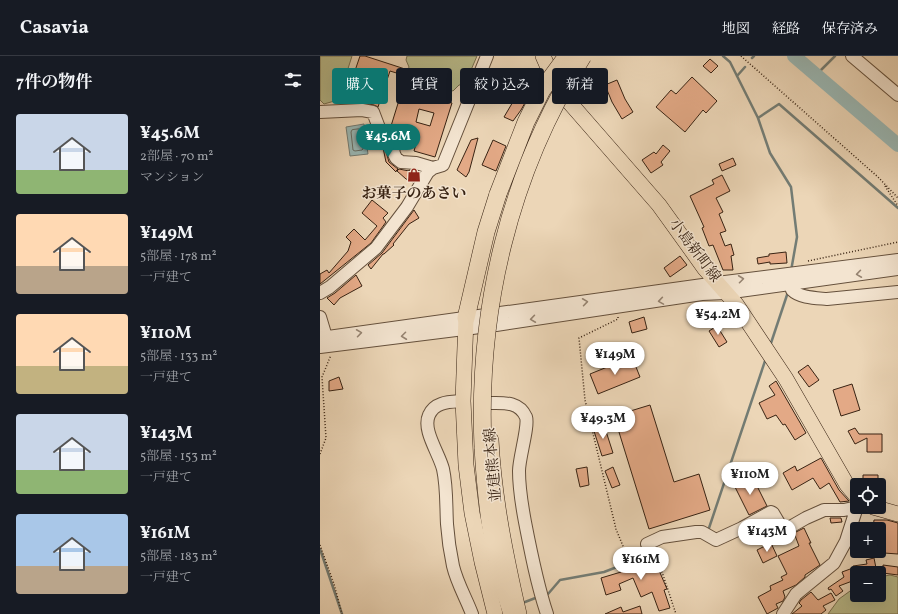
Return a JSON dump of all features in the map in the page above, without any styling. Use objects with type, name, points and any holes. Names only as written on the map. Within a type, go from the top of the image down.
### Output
[{"type":"highway","points":[[466,323],[486,232],[498,194],[526,122],[542,90],[566,56]]},
{"type":"highway","points":[[502,614],[481,520],[474,386],[477,335],[485,284],[506,201],[532,135],[572,56]]},
{"type":"highway","points":[[512,614],[501,579],[495,552],[478,448],[486,336],[494,284],[505,233],[525,172],[539,138],[564,88],[583,56]]},
{"type":"highway","points":[[496,319],[503,280],[519,218],[543,153],[587,56]]},
{"type":"main road","name":"小島新町線","points":[[543,56],[554,81],[570,103],[659,205],[704,270],[736,304],[773,358],[850,489]]},
{"type":"main road","name":"並建熊本線","points":[[496,319],[490,358],[489,403],[491,452],[506,557],[519,614]]},
{"type":"main road","name":"並建熊本線","points":[[466,323],[464,401],[466,465],[472,513],[495,614]]},
{"type":"main road","points":[[886,511],[898,514]]},
{"type":"street","points":[[320,293],[330,287],[376,248],[407,206],[428,172],[433,168],[443,165],[487,56]]},
{"type":"street","points":[[852,56],[898,95]]},
{"type":"street","points":[[320,112],[362,110],[383,113],[383,125],[387,129]]},
{"type":"street","points":[[373,112],[381,133],[385,136],[391,137],[396,158],[401,162],[416,163],[433,168]]},
{"type":"street","points":[[320,317],[324,342],[794,278],[898,260]]},
{"type":"street","points":[[794,278],[898,269]]},
{"type":"street","points":[[794,278],[792,290],[795,293],[815,298],[827,299],[898,292]]},
{"type":"street","points":[[496,319],[620,307],[702,294],[721,288]]},
{"type":"street","points":[[464,401],[443,403],[435,407],[429,415],[427,426],[429,435],[438,453],[443,469],[447,525],[453,567],[472,614]]},
{"type":"street","points":[[489,403],[507,403],[514,405],[521,410],[526,417],[527,426],[519,471],[522,506],[530,553],[547,614]]},
{"type":"street","points":[[647,544],[662,537],[696,532],[702,532],[716,540],[771,512],[783,530],[785,530],[824,510],[850,509]]},
{"type":"street","points":[[783,614],[796,594],[834,563],[846,541],[855,514]]},
{"type":"path","points":[[741,56],[883,182],[898,198]]},
{"type":"path","points":[[883,182],[898,206]]},
{"type":"path","points":[[794,278],[796,267],[799,264],[812,259],[898,242]]},
{"type":"path","points":[[620,307],[618,319],[579,338],[585,400],[616,529],[627,556],[647,544],[654,552],[676,614]]},
{"type":"path","points":[[320,454],[326,438],[322,377],[331,357],[324,342]]},
{"type":"path","points":[[320,545],[334,584],[342,614]]},
{"type":"green space","points":[[320,56],[352,56],[348,68],[332,68],[332,102],[324,104],[320,100]]},
{"type":"green space","points":[[407,56],[477,56],[472,68],[460,68],[460,85],[453,91],[452,68],[409,68],[406,60]]},
{"type":"green space","points":[[886,576],[898,577],[898,614],[828,614],[839,599],[850,591],[850,602],[886,602]]},
{"type":"water","points":[[364,124],[368,154],[350,156],[346,127]]},
{"type":"building","points":[[360,56],[365,56],[402,68],[396,68],[396,73],[390,71],[388,77],[388,68],[356,68]]},
{"type":"building","points":[[710,59],[718,66],[711,73],[703,66]]},
{"type":"building","points":[[692,77],[717,101],[706,113],[703,110],[685,132],[656,107],[671,90],[676,94]]},
{"type":"building","points":[[617,80],[625,99],[633,112],[622,119],[608,92],[608,84]]},
{"type":"building","points":[[368,104],[379,104],[378,107]]},
{"type":"building","points":[[398,104],[452,104],[435,157],[414,151],[416,144],[399,139],[399,137],[416,134],[391,126]],"holes":[[[419,109],[434,113],[430,126],[416,122]]]},
{"type":"building","points":[[512,104],[524,104],[513,121],[504,117]]},
{"type":"building","points":[[478,138],[469,172],[466,177],[457,170],[471,140]]},
{"type":"building","points":[[493,140],[506,146],[496,171],[482,165]]},
{"type":"building","points":[[382,143],[385,144],[389,162],[398,169],[396,172],[386,162]]},
{"type":"building","points":[[663,145],[670,151],[661,162],[663,165],[651,173],[642,160],[654,152],[656,154]]},
{"type":"building","points":[[733,158],[736,165],[722,171],[719,164]]},
{"type":"building","points":[[399,169],[419,172],[413,182],[406,179],[397,171]]},
{"type":"building","points":[[722,175],[730,191],[716,198],[723,212],[719,214],[726,231],[720,233],[725,246],[731,244],[734,255],[731,256],[733,270],[723,270],[713,245],[709,246],[702,228],[704,227],[690,196],[714,184],[712,180]]},
{"type":"building","points":[[372,200],[388,213],[383,218],[386,222],[371,243],[320,284],[320,274],[327,270],[329,273],[348,251],[351,242],[346,237],[354,229],[365,240],[377,226],[362,213]]},
{"type":"building","points":[[414,210],[419,218],[409,224],[393,244],[394,245],[383,254],[371,269],[368,265],[382,253]]},
{"type":"building","points":[[786,252],[787,263],[770,264],[770,262],[758,264],[757,258],[769,256],[769,254]]},
{"type":"building","points":[[680,256],[687,265],[670,277],[664,268]]},
{"type":"building","points":[[356,275],[362,286],[340,298],[334,305],[327,298]]},
{"type":"building","points":[[644,317],[647,329],[632,333],[629,322]]},
{"type":"building","points":[[717,326],[727,342],[719,347],[709,331]]},
{"type":"building","points":[[632,357],[640,377],[598,394],[590,374]]},
{"type":"building","points":[[808,365],[819,380],[809,387],[798,372]]},
{"type":"building","points":[[339,377],[343,389],[329,391],[329,381]]},
{"type":"building","points":[[776,381],[806,433],[795,440],[785,424],[783,425],[776,415],[767,419],[759,403],[775,395],[769,386]]},
{"type":"building","points":[[852,384],[860,410],[841,416],[833,390]]},
{"type":"building","points":[[650,405],[674,482],[699,474],[710,510],[649,529],[614,416]]},
{"type":"building","points":[[604,425],[613,453],[602,456],[593,428]]},
{"type":"building","points":[[855,428],[859,434],[882,434],[882,452],[867,452],[867,438],[855,444],[848,431]]},
{"type":"building","points":[[821,458],[839,490],[849,501],[840,502],[829,483],[820,489],[813,478],[792,490],[783,473],[795,466],[797,471]]},
{"type":"building","points":[[587,467],[589,485],[580,487],[576,469]]},
{"type":"building","points":[[613,467],[620,485],[612,488],[605,471]]},
{"type":"building","points":[[863,475],[878,475],[878,478],[863,478]]},
{"type":"building","points":[[752,476],[767,506],[749,515],[734,485]]},
{"type":"building","points":[[830,518],[841,518],[842,522],[831,523]]},
{"type":"building","points":[[874,520],[887,520],[898,523],[898,554],[886,553],[886,522],[874,522]]},
{"type":"building","points":[[804,528],[811,543],[809,543],[820,565],[805,575],[805,577],[796,585],[783,591],[785,597],[783,601],[776,604],[778,608],[767,614],[758,597],[771,590],[770,586],[783,580],[781,577],[787,574],[778,556],[799,546],[794,533]]},
{"type":"building","points":[[771,543],[777,556],[763,563],[757,550]]},
{"type":"building","points":[[652,554],[667,589],[664,590],[670,608],[659,611],[652,592],[641,597],[633,578],[619,584],[621,590],[606,595],[601,578],[621,572],[620,570]]},
{"type":"building","points":[[874,558],[876,566],[853,566],[867,564],[866,560]]},
{"type":"building","points":[[883,565],[898,567],[898,575],[886,573],[886,566]]},
{"type":"building","points":[[850,569],[850,582],[839,586],[843,591],[836,596],[831,589],[829,590],[828,588],[844,577],[842,572]]},
{"type":"building","points":[[811,592],[818,600],[831,593],[835,600],[823,606],[826,610],[821,614],[792,614],[802,606],[799,603],[801,600]]},
{"type":"building","points":[[640,606],[642,614],[605,614],[621,607],[623,612]]},
{"type":"waterway","points":[[723,56],[730,62],[758,118],[770,153],[791,187],[797,237],[791,271]]},
{"type":"waterway","points":[[794,56],[898,145]]},
{"type":"waterway","points":[[816,75],[835,56]]},
{"type":"waterway","points":[[737,76],[745,67]]},
{"type":"waterway","points":[[758,118],[779,104],[898,208]]},
{"type":"waterway","points":[[770,346],[788,292]]},
{"type":"waterway","points":[[708,531],[766,358]]},
{"type":"waterway","points":[[545,595],[548,594],[560,580],[604,572],[617,567],[651,548]]},
{"type":"waterway","points":[[320,549],[342,614]]},
{"type":"waterway","points":[[525,602],[538,597]]},
{"type":"place","name":"お菓子のあさい","points":[[414,175]]}]
